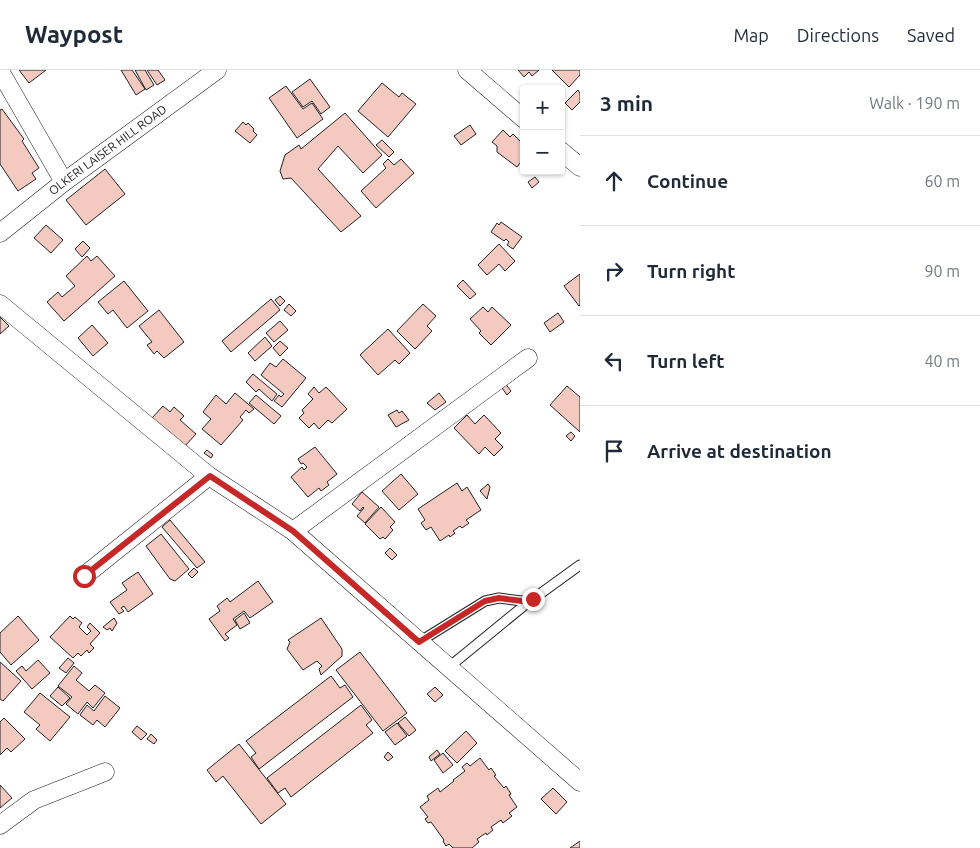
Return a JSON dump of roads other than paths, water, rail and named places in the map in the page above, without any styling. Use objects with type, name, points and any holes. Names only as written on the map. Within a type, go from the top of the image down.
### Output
[{"type":"street","name":"OLKERI LAISER HILL ROAD","points":[[0,233],[64,182],[217,70]]},
{"type":"street","points":[[467,70],[520,116]]},
{"type":"street","points":[[0,71],[64,182]]},
{"type":"street","points":[[565,154],[580,167]]},
{"type":"street","points":[[0,304],[210,476],[293,531],[580,782]]},
{"type":"street","points":[[293,531],[528,358]]},
{"type":"street","points":[[84,576],[210,476]]},
{"type":"street","points":[[0,825],[34,800],[105,772]]},
{"type":"lane","points":[[449,667],[533,599],[580,565]]},
{"type":"lane","points":[[419,642],[485,601],[499,598],[522,601],[533,599]]}]
